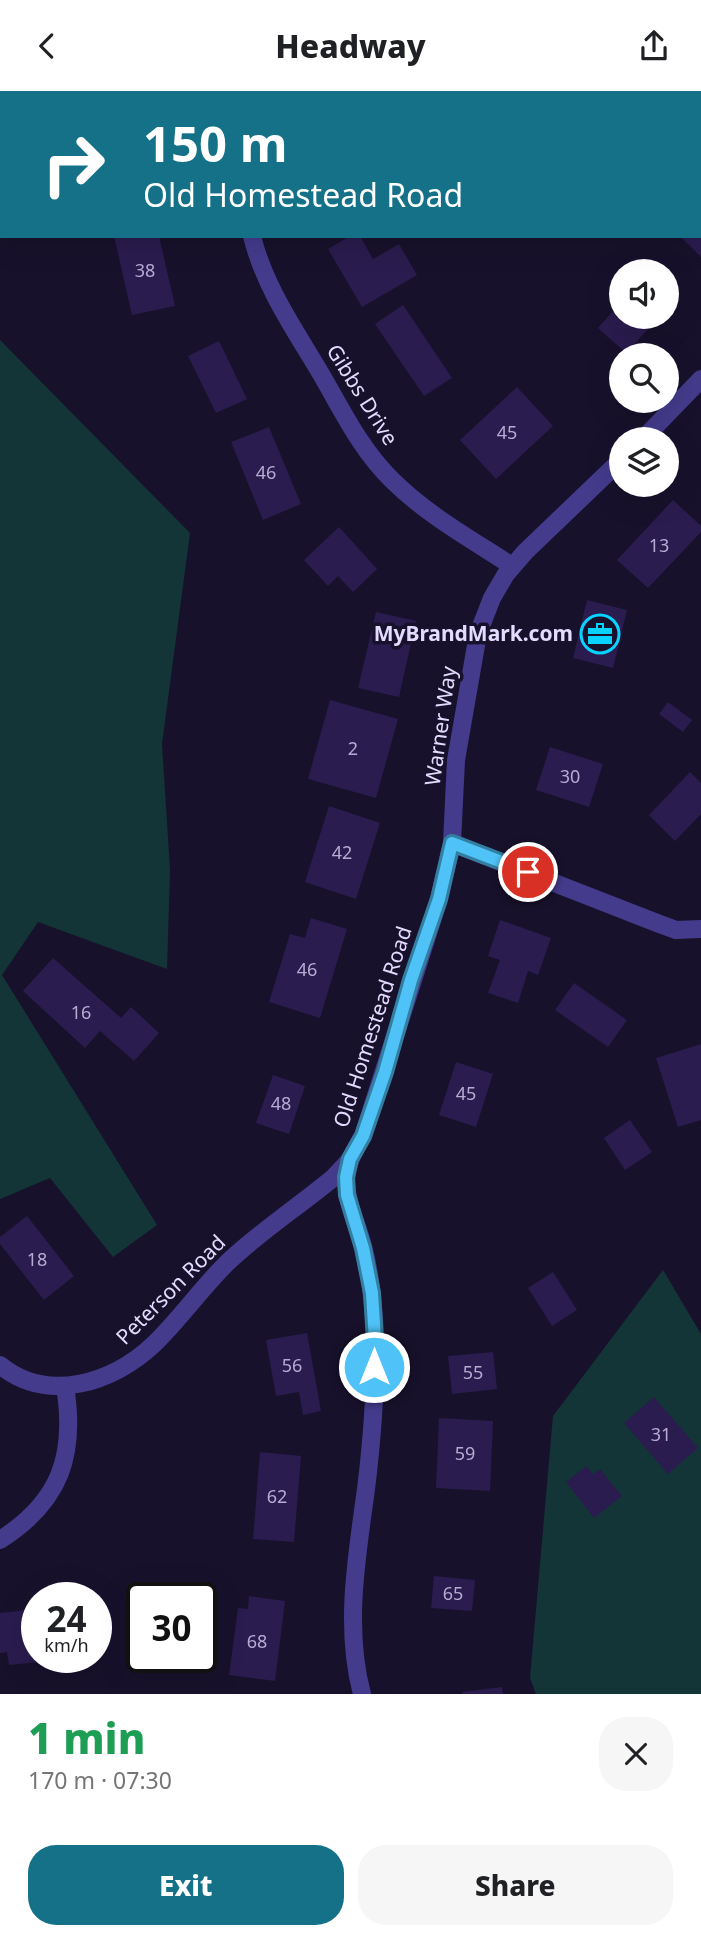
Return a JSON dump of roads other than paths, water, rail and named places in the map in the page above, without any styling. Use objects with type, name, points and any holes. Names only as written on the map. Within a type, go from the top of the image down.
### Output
[{"type":"street","name":"Gibbs Drive","points":[[252,238],[256,254],[271,289],[361,442],[389,478],[422,508],[512,566]]},
{"type":"street","points":[[655,427],[701,379]]},
{"type":"street","name":"Warner Way","points":[[452,843],[456,760],[478,634],[492,598],[512,566],[609,472]]},
{"type":"street","points":[[452,843],[676,930],[701,929]]},
{"type":"street","name":"Old Homestead Road","points":[[362,1694],[356,1673],[353,1636],[357,1551],[372,1421],[375,1340],[372,1293],[363,1248],[347,1195],[346,1177],[350,1159],[363,1136],[385,1072],[411,980],[439,899],[452,843]]},
{"type":"street","name":"Peterson Road","points":[[0,1365],[32,1383],[54,1387],[101,1378],[128,1364],[153,1345],[229,1261],[333,1178],[350,1159]]},
{"type":"street","points":[[0,1540],[22,1525],[40,1507],[55,1485],[65,1461],[70,1436],[65,1386]]},
{"type":"place","name":"MyBrandMark.com","points":[[600,634]]}]
